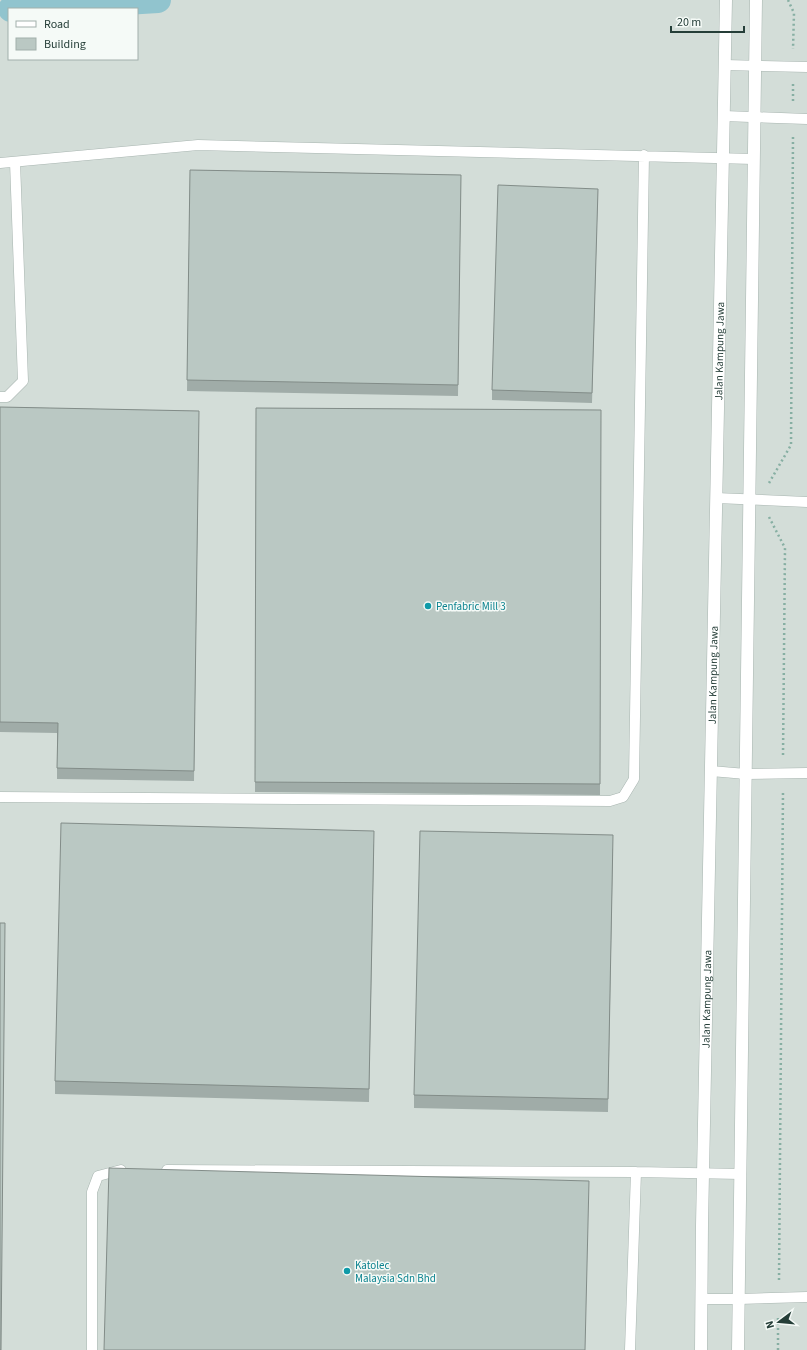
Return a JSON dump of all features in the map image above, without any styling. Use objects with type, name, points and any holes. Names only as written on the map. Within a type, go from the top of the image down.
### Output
[{"type":"street","name":"Jalan Kampung Jawa","points":[[701,1350],[703,1173],[726,0]]},
{"type":"street","points":[[738,1350],[756,0]]},
{"type":"lane","points":[[725,65],[807,67]]},
{"type":"lane","points":[[724,116],[807,118]]},
{"type":"lane","points":[[0,163],[198,145],[644,155],[754,159]]},
{"type":"lane","points":[[0,796],[610,801],[623,797],[634,779],[644,155]]},
{"type":"lane","points":[[0,397],[7,397],[22,381],[15,162]]},
{"type":"lane","points":[[716,498],[807,502]]},
{"type":"lane","points":[[711,771],[746,774],[807,773]]},
{"type":"lane","points":[[92,1350],[92,1192],[98,1176],[122,1170],[130,1170]]},
{"type":"lane","points":[[154,1170],[636,1172],[741,1174]]},
{"type":"lane","points":[[630,1350],[636,1172]]},
{"type":"lane","points":[[701,1299],[739,1300],[807,1297]]},
{"type":"path","points":[[778,1350],[785,548],[767,514],[769,482],[791,444],[794,13],[788,0]]},
{"type":"shaded area","points":[[0,0],[807,0],[807,1350],[0,1350]]},
{"type":"building","points":[[190,170],[461,175],[458,385],[187,380]]},
{"type":"building","points":[[498,185],[598,189],[592,393],[492,390]]},
{"type":"building","points":[[0,407],[199,411],[194,771],[57,768],[58,723],[0,722]]},
{"type":"building","name":"Penfabric Mill 3","points":[[256,408],[601,410],[600,784],[255,782]]},
{"type":"building","points":[[61,823],[374,831],[369,1089],[55,1081]]},
{"type":"building","points":[[420,831],[613,835],[608,1099],[414,1095]]},
{"type":"building","points":[[0,923],[5,923],[1,1350],[0,1350]]},
{"type":"building","name":"Katolec Malaysia Sdn Bhd","points":[[109,1168],[589,1181],[585,1350],[104,1350]]},
{"type":"waterway","points":[[27,8],[158,0]]},
{"type":"place","name":"Penfabric Mill 3","points":[[428,606]]},
{"type":"place","name":"Katolec Malaysia Sdn Bhd","points":[[347,1271]]}]
